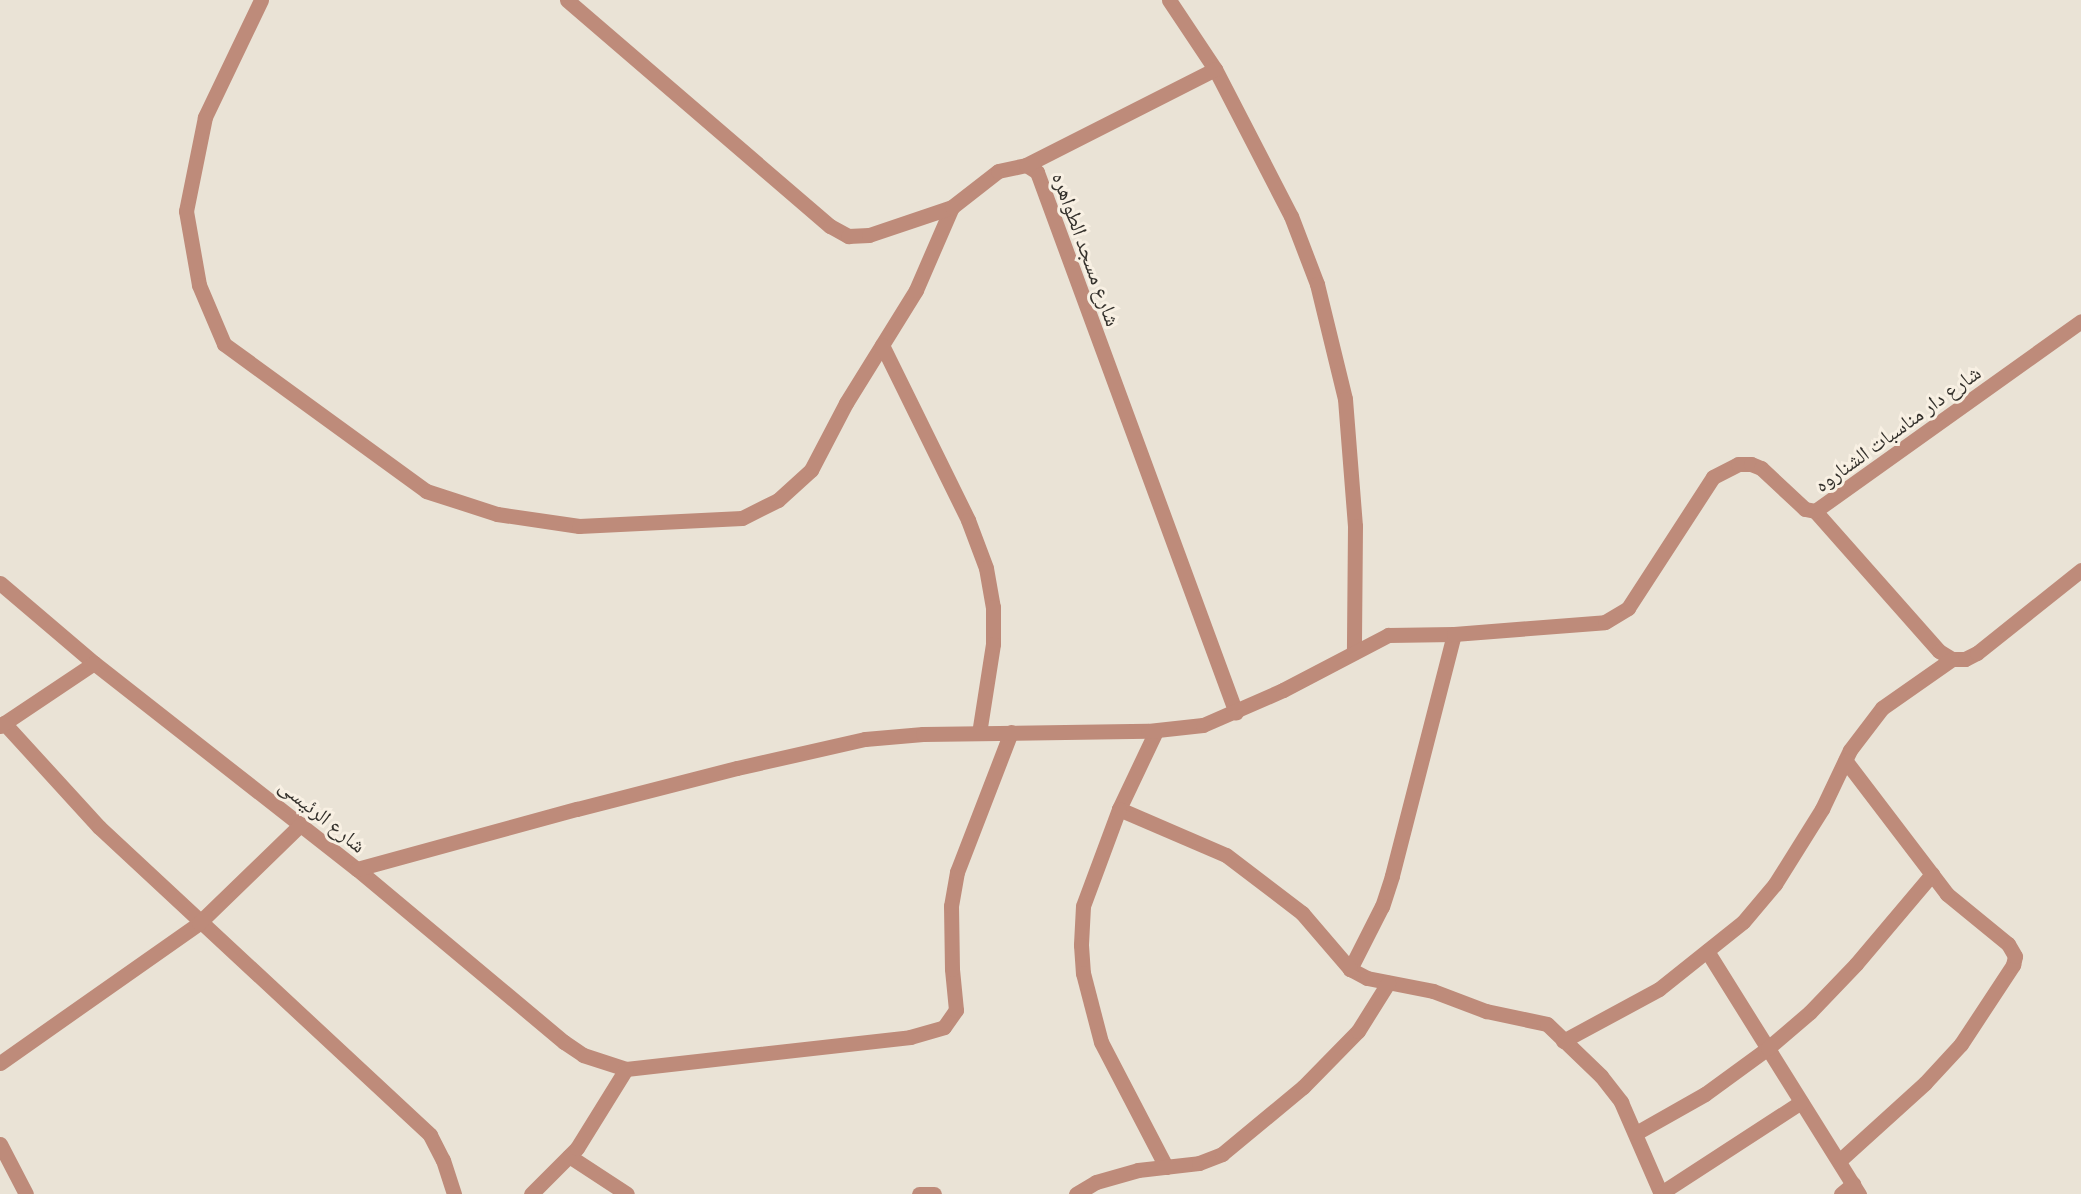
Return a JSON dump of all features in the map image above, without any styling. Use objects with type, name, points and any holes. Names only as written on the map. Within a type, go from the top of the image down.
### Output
[{"type":"street","points":[[261,0],[205,117],[186,211],[199,285],[224,344],[426,491],[497,514],[579,526],[742,518],[778,500],[812,470],[846,403],[916,290],[952,207]]},
{"type":"street","name":"شارع مسجد الطواهره","points":[[567,0],[838,232],[848,236],[869,235],[952,207],[998,171],[1026,165],[1037,172],[1236,713]]},
{"type":"street","points":[[1169,0],[1215,69],[1291,216],[1317,284],[1345,399],[1355,526],[1354,651]]},
{"type":"street","points":[[1026,165],[1215,69]]},
{"type":"street","name":"شارع دار مناسبات الشناروه","points":[[357,869],[703,777],[865,739],[1011,732],[1156,731],[1203,725],[1236,713],[1388,635],[1454,634],[1592,625],[1618,616],[1636,597],[1713,477],[1738,464],[1751,464],[1761,468],[1805,508],[1815,511],[2081,321]]},
{"type":"street","points":[[882,345],[968,520],[986,568],[993,607],[993,644],[979,733]]},
{"type":"street","points":[[1815,511],[1940,651],[1952,660]]},
{"type":"street","points":[[1563,1041],[1659,990],[1743,922],[1775,884],[1822,809],[1845,760],[1882,708],[1952,660],[1965,660],[1977,653],[2081,570]]},
{"type":"street","name":"شارع الرئيسى","points":[[0,583],[94,663],[357,869],[564,1042],[583,1055],[626,1069]]},
{"type":"street","points":[[1350,969],[1382,906],[1392,876],[1454,634]]},
{"type":"street","points":[[94,663],[2,725],[99,827],[199,923],[430,1135],[443,1160],[454,1194]]},
{"type":"street","points":[[1156,731],[1119,809],[1083,906],[1081,945],[1083,973],[1101,1042],[1166,1167]]},
{"type":"street","points":[[531,1194],[569,1156],[626,1069],[910,1037],[944,1027],[956,1010],[952,969],[951,906],[957,872],[1011,732]]},
{"type":"street","points":[[1839,1161],[1925,1083],[1961,1044],[2013,965],[2015,956],[2008,944],[1947,894],[1845,760]]},
{"type":"street","points":[[1119,809],[1226,855],[1302,913],[1350,969],[1367,978],[1432,991],[1520,1020],[1541,1022],[1601,1076],[1622,1102],[1661,1194],[1801,1102]]},
{"type":"street","points":[[0,1063],[199,923],[301,824]]},
{"type":"street","points":[[1636,1133],[1705,1094],[1768,1048],[1810,1012],[1856,964],[1932,874]]},
{"type":"street","points":[[1707,951],[1839,1161],[1851,1191]]},
{"type":"street","points":[[1076,1194],[1096,1182],[1138,1170],[1199,1163],[1222,1154],[1246,1137],[1303,1087],[1358,1031],[1388,983]]},
{"type":"street","points":[[0,1144],[26,1194]]},
{"type":"street","points":[[569,1156],[627,1194]]},
{"type":"street","points":[[919,1194],[934,1194]]}]
